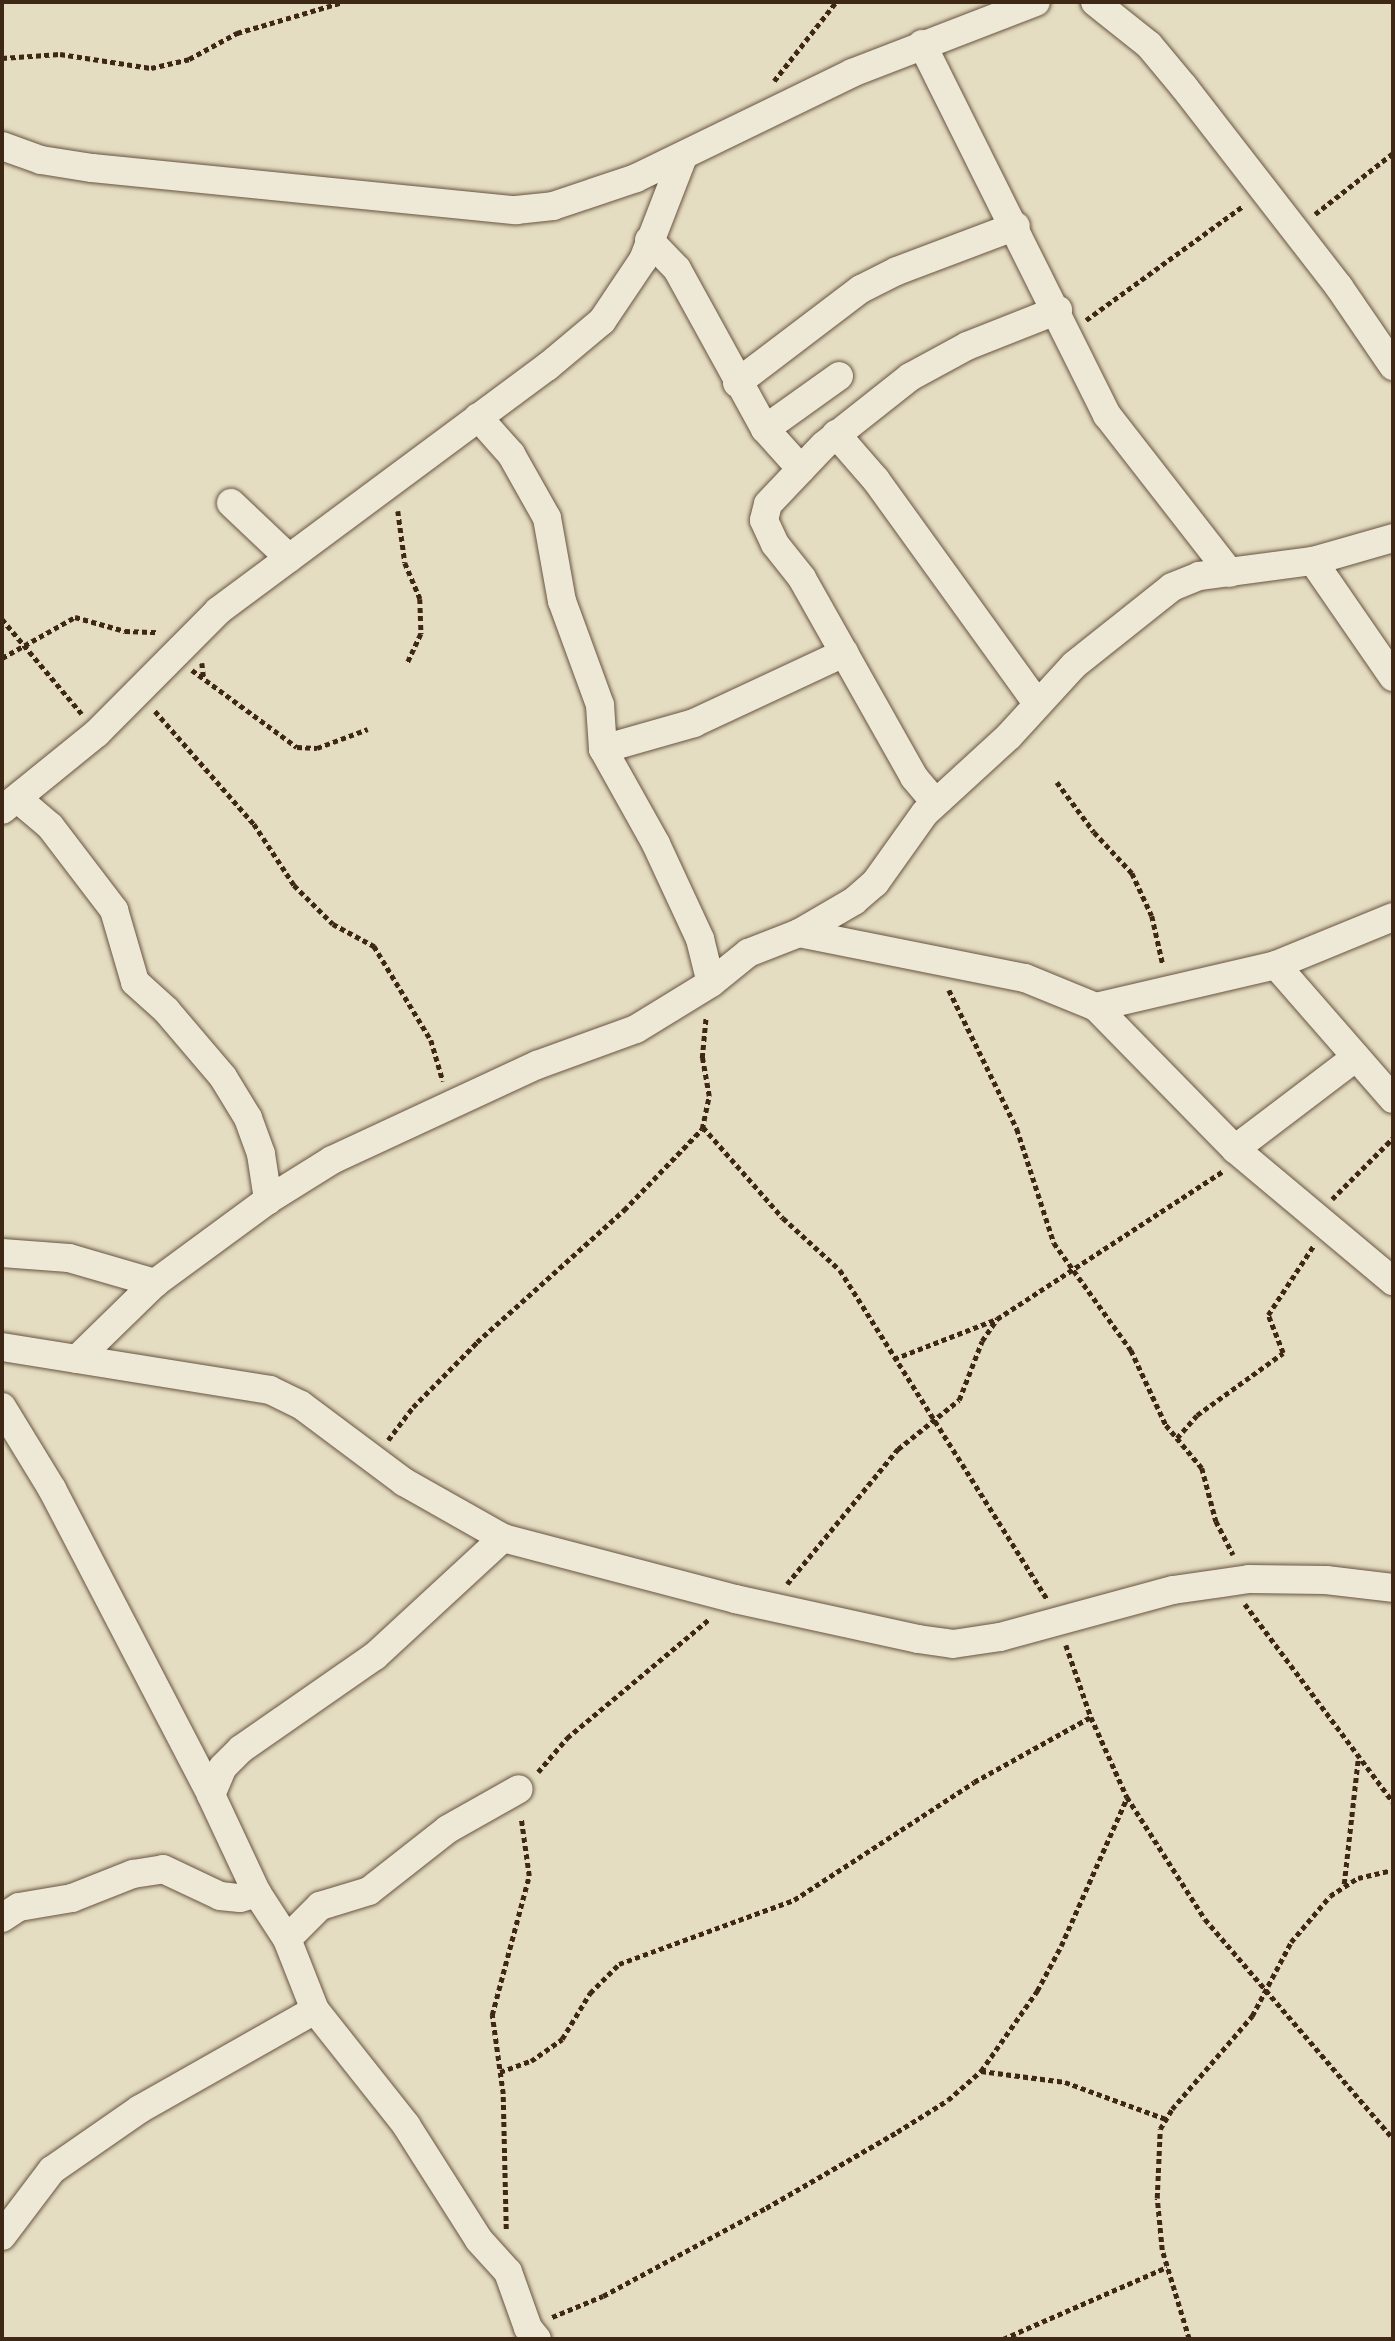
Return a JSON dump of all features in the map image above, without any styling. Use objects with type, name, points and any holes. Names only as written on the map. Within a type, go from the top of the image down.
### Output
[{"type":"street","points":[[2,146],[41,160],[92,168],[516,210],[553,206],[683,157],[807,94],[922,44],[1036,2]]},
{"type":"street","points":[[1095,2],[1150,44],[1267,199],[1296,230],[1393,366]]},
{"type":"street","points":[[922,44],[1016,226],[1107,415],[1230,573]]},
{"type":"street","points":[[268,1200],[261,1154],[248,1118],[223,1077],[166,1010],[135,982],[114,910],[50,826],[10,804],[97,733],[139,692],[198,627],[602,321],[629,284],[683,157]]},
{"type":"street","points":[[737,383],[861,289],[919,261],[1016,226]]},
{"type":"street","points":[[649,240],[683,278],[715,332],[737,383],[765,429],[801,469]]},
{"type":"street","points":[[939,800],[929,796],[915,778],[764,520],[768,504],[836,435],[910,377],[967,345],[1062,322]]},
{"type":"street","points":[[765,429],[839,376]]},
{"type":"street","points":[[478,417],[511,454],[547,518],[562,601],[600,705],[603,748],[656,844],[700,939],[711,983]]},
{"type":"street","points":[[836,435],[876,480],[1037,703]]},
{"type":"street","points":[[231,503],[289,558]]},
{"type":"street","points":[[77,1359],[155,1283],[268,1200],[363,1143],[537,1065],[636,1029],[711,983],[748,953],[799,933],[875,883],[925,813],[1101,639],[1172,587],[1199,576],[1312,561],[1393,538]]},
{"type":"street","points":[[1312,561],[1393,677]]},
{"type":"street","points":[[603,748],[694,723],[844,653]]},
{"type":"street","points":[[1096,1007],[1154,997],[1276,965],[1393,917]]},
{"type":"street","points":[[799,933],[1025,978],[1096,1007],[1235,1149],[1393,1281]]},
{"type":"street","points":[[1276,965],[1393,1099]]},
{"type":"street","points":[[1235,1149],[1356,1057]]},
{"type":"street","points":[[2,1253],[69,1258],[155,1283]]},
{"type":"street","points":[[2,1347],[270,1390],[301,1405],[373,1460],[503,1538],[735,1599],[953,1644],[1000,1637],[1059,1620],[1238,1580],[1326,1580],[1393,1588]]},
{"type":"street","points":[[2,1406],[52,1489],[212,1795],[257,1893],[288,1939],[315,2010],[406,2125],[479,2240],[508,2272],[532,2334]]},
{"type":"street","points":[[212,1795],[223,1767],[241,1749],[375,1656],[503,1538]]},
{"type":"street","points":[[288,1939],[320,1906],[369,1891],[448,1829],[519,1789]]},
{"type":"street","points":[[2,1917],[19,1907],[72,1898],[133,1874],[163,1869],[220,1896],[240,1898],[257,1893]]},
{"type":"street","points":[[2,2236],[52,2171],[140,2109],[315,2010]]},
{"type":"path","points":[[2,58],[60,54],[151,68],[189,59],[237,33],[343,2]]},
{"type":"path","points":[[769,87],[836,2]]},
{"type":"path","points":[[1296,230],[1393,153]]},
{"type":"path","points":[[1062,322],[1248,202],[1267,199]]},
{"type":"path","points":[[395,477],[405,563],[420,599],[421,634],[407,664]]},
{"type":"path","points":[[2,658],[75,617],[139,632],[198,627]]},
{"type":"path","points":[[2,619],[26,643],[97,733]]},
{"type":"path","points":[[172,656],[297,747],[317,748],[368,729]]},
{"type":"path","points":[[139,692],[254,824],[294,885],[333,924],[374,946],[431,1040],[450,1106]]},
{"type":"path","points":[[1057,782],[1140,889],[1163,958],[1154,997]]},
{"type":"path","points":[[937,960],[958,1016],[1017,1129],[1042,1213],[1072,1272],[1131,1350],[1166,1425],[1202,1468],[1216,1521],[1238,1580],[1358,1758],[1393,1802]]},
{"type":"path","points":[[373,1460],[413,1406],[468,1351],[624,1210],[704,1127],[709,1096],[702,1041],[711,983]]},
{"type":"path","points":[[704,1127],[783,1218],[840,1270],[894,1359],[936,1420],[1059,1620],[1091,1717],[1127,1797],[1205,1919],[1393,2138]]},
{"type":"path","points":[[1177,1438],[1197,1415],[1283,1353],[1268,1315],[1320,1222],[1393,1138]]},
{"type":"path","points":[[894,1359],[998,1319],[1072,1272],[1166,1206],[1214,1180],[1235,1149]]},
{"type":"path","points":[[768,1606],[898,1449],[959,1400],[982,1341],[998,1319]]},
{"type":"path","points":[[508,2272],[500,2072],[492,2015],[494,1997],[529,1876],[519,1789],[567,1738],[642,1670],[735,1599]]},
{"type":"path","points":[[500,2072],[531,2061],[562,2039],[590,1993],[619,1964],[794,1900],[974,1782],[1091,1717]]},
{"type":"path","points":[[1344,1884],[1358,1758]]},
{"type":"path","points":[[532,2334],[766,2208],[897,2132],[948,2100],[981,2071],[1055,1958],[1127,1797]]},
{"type":"path","points":[[1189,2339],[1167,2267],[1157,2198],[1160,2129],[1252,2016],[1291,1942],[1344,1884],[1393,1870]]},
{"type":"path","points":[[981,2071],[1065,2082],[1166,2119]]},
{"type":"path","points":[[1003,2339],[1167,2267]]}]
